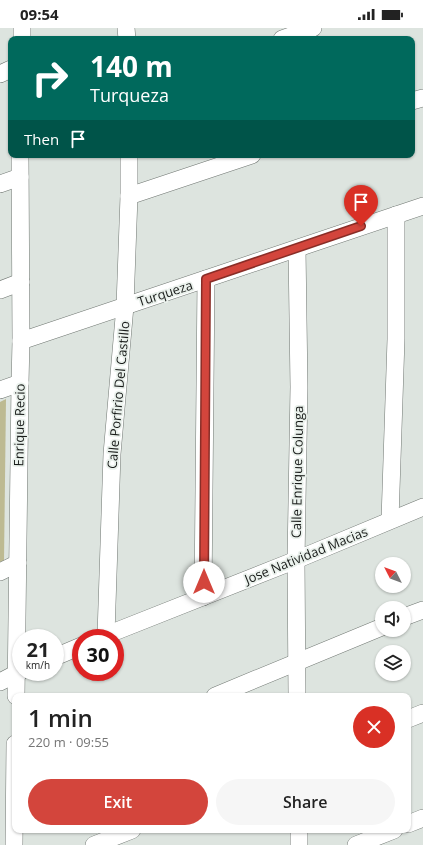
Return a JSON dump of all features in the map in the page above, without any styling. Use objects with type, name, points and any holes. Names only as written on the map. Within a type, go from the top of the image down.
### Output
[{"type":"street","points":[[290,36],[313,28]]},
{"type":"street","name":"Enrique Recio","points":[[19,629],[21,341],[20,158]]},
{"type":"street","name":"Calle Porfirio Del Castillo","points":[[102,629],[112,454],[125,306],[129,158]]},
{"type":"street","points":[[129,196],[243,158]]},
{"type":"street","points":[[0,184],[20,176]]},
{"type":"street","name":"Turqueza","points":[[21,341],[423,206]]},
{"type":"street","points":[[390,520],[396,339],[396,215]]},
{"type":"street","name":"Calle Enrique Colunga","points":[[297,249],[299,387],[296,560],[297,693]]},
{"type":"street","points":[[203,597],[206,279]]},
{"type":"street","points":[[0,290],[21,282]]},
{"type":"street","points":[[0,390],[20,382]]},
{"type":"street","name":"Jose Natividad Macias","points":[[120,629],[296,560],[423,507]]},
{"type":"street","points":[[0,572],[18,563]]},
{"type":"street","points":[[411,615],[423,610]]},
{"type":"street","points":[[222,693],[375,630]]},
{"type":"street","points":[[0,682],[12,676]]},
{"type":"street","name":"Enrique Recio","points":[[16,693],[18,681]]},
{"type":"street","points":[[411,718],[423,713]]},
{"type":"street","points":[[12,766],[10,781],[12,813]]},
{"type":"street","points":[[411,823],[423,818]]},
{"type":"street","points":[[13,833],[14,845]]},
{"type":"street","points":[[94,845],[124,833]]},
{"type":"street","points":[[299,833],[299,845]]},
{"type":"street","points":[[356,845],[386,833]]},
{"type":"shaded area","points":[[6,399],[4,561],[0,562],[0,402]]},
{"type":"route","points":[[204,582],[206,279],[361,226]]}]
